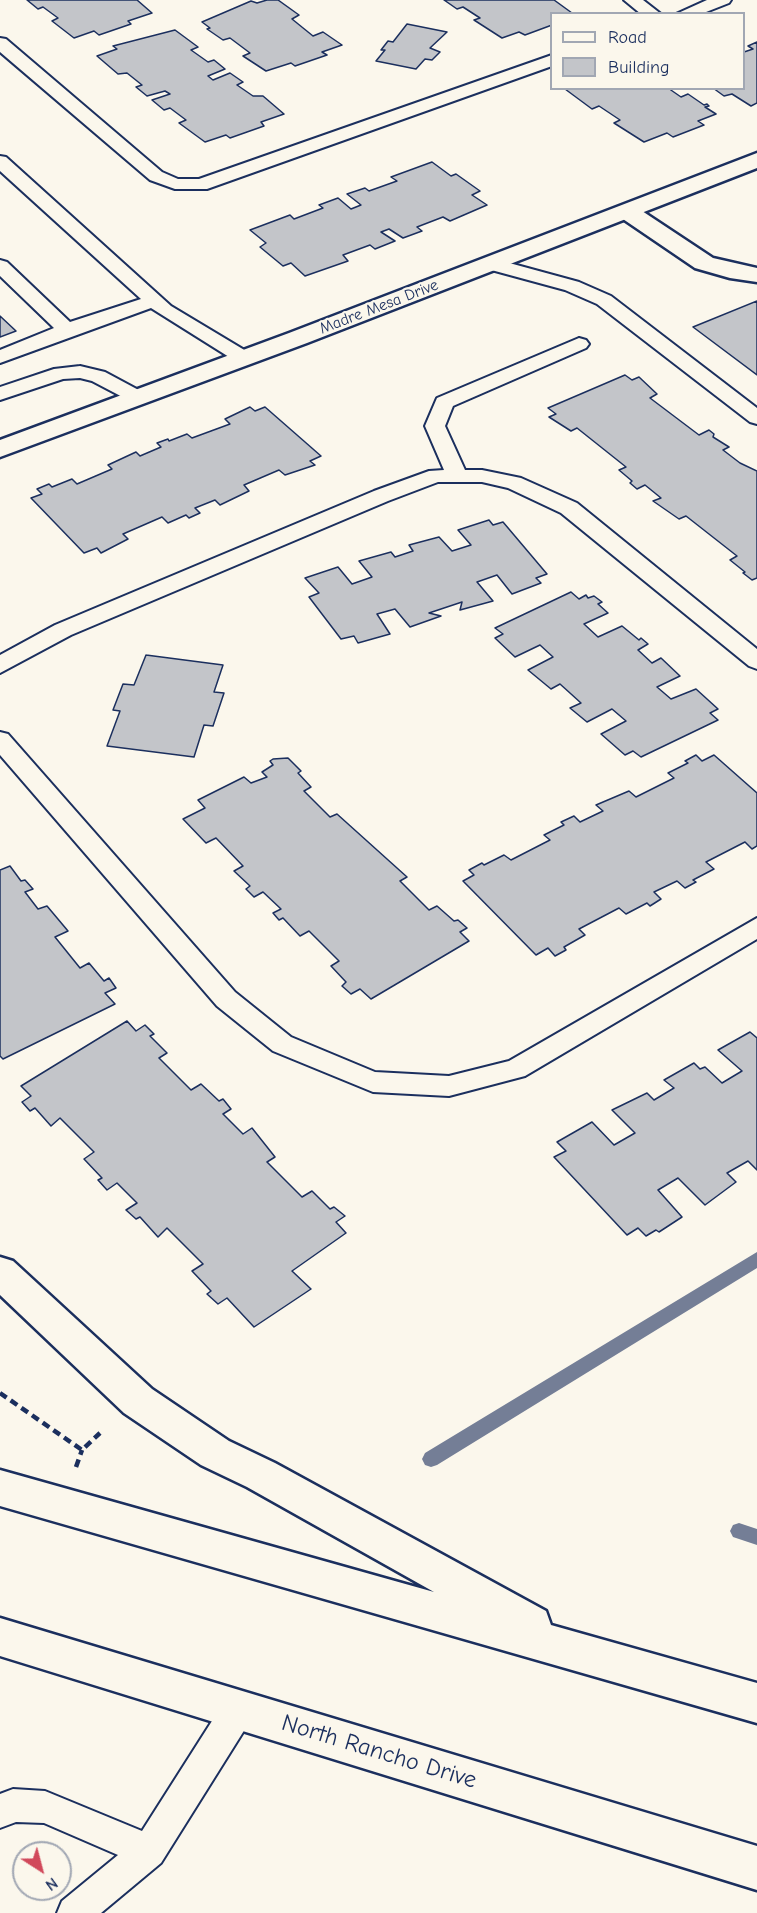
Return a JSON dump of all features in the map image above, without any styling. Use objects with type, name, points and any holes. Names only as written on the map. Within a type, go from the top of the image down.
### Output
[{"type":"main road","name":"Madre Mesa Drive","points":[[0,450],[628,212],[757,160]]},
{"type":"main road","points":[[628,212],[704,263],[729,271],[757,275]]},
{"type":"main road","points":[[0,1272],[138,1401],[215,1453],[261,1475],[580,1652]]},
{"type":"main road","points":[[0,1488],[757,1703]]},
{"type":"main road","name":"North Rancho Drive","points":[[0,1637],[757,1868]]},
{"type":"lane","points":[[632,0],[650,12]]},
{"type":"lane","points":[[690,12],[723,0]]},
{"type":"lane","points":[[0,43],[156,176],[175,184],[201,185],[550,61]]},
{"type":"lane","points":[[0,161],[164,310],[244,358]]},
{"type":"lane","points":[[491,264],[572,286],[604,300],[757,418]]},
{"type":"lane","points":[[0,266],[67,330]]},
{"type":"lane","points":[[0,357],[67,330],[154,301]]},
{"type":"lane","points":[[457,476],[435,426],[444,402],[579,344]]},
{"type":"lane","points":[[0,394],[61,373],[80,372],[98,376],[139,398]]},
{"type":"lane","points":[[0,665],[63,630],[381,496],[435,477],[457,476],[482,476],[514,483],[569,508],[757,661]]},
{"type":"lane","points":[[0,740],[226,999],[282,1044],[373,1082],[449,1086],[516,1069],[757,927]]},
{"type":"lane","points":[[74,1913],[149,1851],[238,1710]]},
{"type":"lane","points":[[0,1812],[14,1805],[45,1807],[149,1851]]},
{"type":"path","points":[[0,1392],[82,1450],[100,1433]]},
{"type":"building","points":[[27,0],[137,0],[152,13],[128,21],[131,24],[99,35],[94,31],[74,38],[52,21],[58,18],[43,7],[38,9]]},
{"type":"building","points":[[278,0],[299,15],[292,19],[313,36],[323,32],[342,45],[322,52],[327,55],[295,66],[291,63],[266,71],[243,56],[250,53],[230,38],[223,40],[207,29],[210,28],[202,22],[251,1],[257,3]]},
{"type":"building","points":[[444,0],[554,0],[571,12],[550,12],[550,26],[525,35],[519,32],[502,38],[474,20],[480,18],[463,7],[457,9]]},
{"type":"building","points":[[407,24],[447,32],[430,48],[440,52],[432,60],[425,59],[416,69],[376,61],[385,50],[381,50],[388,41],[393,42]]},
{"type":"building","points":[[175,30],[198,47],[191,50],[208,62],[214,60],[225,69],[208,76],[213,80],[230,73],[243,82],[237,85],[253,96],[263,96],[284,114],[261,122],[264,126],[230,138],[226,135],[205,142],[179,123],[186,120],[170,108],[164,110],[152,100],[170,94],[165,91],[147,96],[136,87],[142,85],[127,73],[118,74],[97,56],[117,49],[113,46]]},
{"type":"building","points":[[757,42],[757,103],[751,106],[732,94],[724,96],[716,90],[745,90],[745,52],[753,49],[748,46]]},
{"type":"building","points":[[566,90],[671,90],[681,97],[688,94],[704,105],[707,104],[709,106],[705,107],[716,114],[698,121],[704,125],[673,137],[667,133],[644,142],[614,123],[620,120],[599,106],[592,109]]},
{"type":"building","points":[[432,162],[451,176],[456,174],[480,191],[472,195],[487,205],[450,221],[443,217],[417,227],[422,231],[403,238],[389,229],[381,232],[395,241],[375,249],[370,245],[343,255],[348,261],[305,276],[291,263],[283,266],[260,247],[266,243],[250,230],[290,215],[294,219],[323,208],[319,205],[338,198],[351,209],[361,205],[347,194],[365,188],[369,191],[397,181],[391,177]]},
{"type":"building","points":[[757,301],[757,375],[693,327]]},
{"type":"building","points":[[0,316],[16,331],[0,337]]},
{"type":"building","points":[[625,375],[632,380],[639,377],[657,394],[650,398],[699,435],[709,430],[714,434],[713,437],[729,447],[723,450],[740,463],[757,471],[757,578],[752,580],[743,573],[745,572],[730,560],[737,556],[686,516],[679,519],[653,501],[661,498],[645,485],[637,489],[630,483],[632,481],[619,470],[626,467],[577,428],[571,431],[549,417],[556,414],[548,408]]},
{"type":"building","points":[[250,407],[255,411],[265,407],[321,456],[310,461],[315,465],[285,475],[279,470],[244,485],[249,491],[220,505],[215,500],[195,508],[200,513],[189,518],[186,515],[168,523],[162,517],[123,534],[128,539],[101,553],[97,548],[84,553],[31,498],[42,494],[37,489],[49,484],[52,487],[72,479],[77,484],[112,469],[108,465],[136,452],[140,456],[161,447],[157,443],[187,434],[192,438],[230,424],[225,419]]},
{"type":"building","points":[[489,520],[493,525],[503,522],[547,574],[536,578],[541,583],[512,594],[497,575],[477,582],[493,601],[460,610],[462,602],[429,613],[441,616],[410,627],[395,609],[377,614],[390,634],[358,643],[354,636],[341,639],[309,597],[319,593],[305,578],[338,567],[352,584],[372,577],[359,561],[391,552],[395,557],[413,551],[409,545],[439,537],[452,551],[471,545],[458,530]]},
{"type":"building","points":[[571,592],[579,599],[586,595],[588,598],[594,596],[602,602],[598,604],[608,613],[584,624],[598,637],[622,626],[639,640],[641,638],[648,644],[638,650],[652,663],[661,658],[680,676],[657,687],[671,699],[696,689],[718,709],[710,713],[718,720],[641,757],[633,751],[625,755],[601,734],[626,721],[612,709],[587,722],[570,708],[581,703],[560,684],[551,689],[528,670],[553,657],[540,645],[515,657],[495,638],[503,634],[495,628]]},
{"type":"building","points":[[146,655],[223,665],[214,692],[224,693],[213,726],[204,725],[194,757],[107,746],[120,711],[113,710],[123,684],[134,685]]},
{"type":"building","points":[[696,755],[702,761],[714,755],[757,793],[757,846],[752,849],[745,842],[706,862],[714,869],[693,880],[696,882],[685,888],[677,881],[654,892],[661,899],[650,906],[647,903],[626,914],[619,908],[579,929],[585,935],[564,947],[566,950],[555,956],[548,948],[536,955],[463,881],[474,875],[469,870],[482,863],[484,865],[504,855],[511,860],[550,840],[544,835],[564,825],[561,822],[574,816],[580,822],[603,811],[596,805],[629,791],[636,797],[674,778],[668,773],[688,763],[685,761]]},
{"type":"building","points":[[288,758],[301,771],[298,773],[311,787],[304,791],[330,817],[337,814],[407,877],[400,881],[429,910],[437,906],[454,921],[458,920],[467,928],[460,932],[469,941],[371,999],[360,989],[351,994],[342,986],[346,982],[331,966],[339,961],[309,931],[300,936],[283,918],[279,920],[273,913],[281,909],[263,892],[254,897],[246,889],[250,886],[234,871],[243,866],[216,838],[206,843],[183,819],[205,808],[198,800],[244,777],[251,783],[267,777],[262,772],[273,765],[270,761]]},
{"type":"building","points":[[10,866],[21,881],[25,880],[33,889],[25,892],[38,909],[47,906],[68,931],[55,937],[80,968],[89,963],[104,981],[109,978],[116,988],[105,993],[115,1004],[3,1059],[0,1056],[0,870]]},
{"type":"building","points":[[127,1021],[136,1031],[145,1025],[154,1034],[150,1036],[167,1053],[159,1058],[191,1090],[201,1084],[219,1101],[223,1099],[231,1109],[223,1114],[243,1134],[252,1128],[275,1157],[267,1162],[302,1197],[312,1191],[330,1209],[334,1207],[345,1216],[336,1222],[346,1233],[292,1271],[311,1289],[254,1327],[227,1298],[218,1304],[207,1294],[211,1291],[192,1271],[203,1264],[167,1228],[158,1237],[140,1217],[136,1219],[126,1210],[137,1203],[117,1183],[107,1190],[98,1180],[102,1178],[84,1159],[94,1152],[60,1118],[51,1126],[35,1108],[30,1111],[22,1102],[31,1096],[21,1086]]},
{"type":"building","points":[[750,1032],[757,1038],[757,1170],[748,1161],[727,1173],[736,1182],[705,1205],[678,1178],[658,1190],[682,1217],[659,1232],[656,1230],[646,1236],[638,1228],[627,1235],[554,1157],[566,1151],[557,1142],[592,1122],[614,1145],[635,1133],[612,1110],[647,1093],[654,1100],[674,1088],[664,1080],[694,1063],[700,1069],[705,1067],[722,1083],[742,1071],[718,1050]]},
{"type":"waterway","points":[[431,1459],[757,1259]]},
{"type":"waterway","points":[[739,1531],[757,1537]]}]
